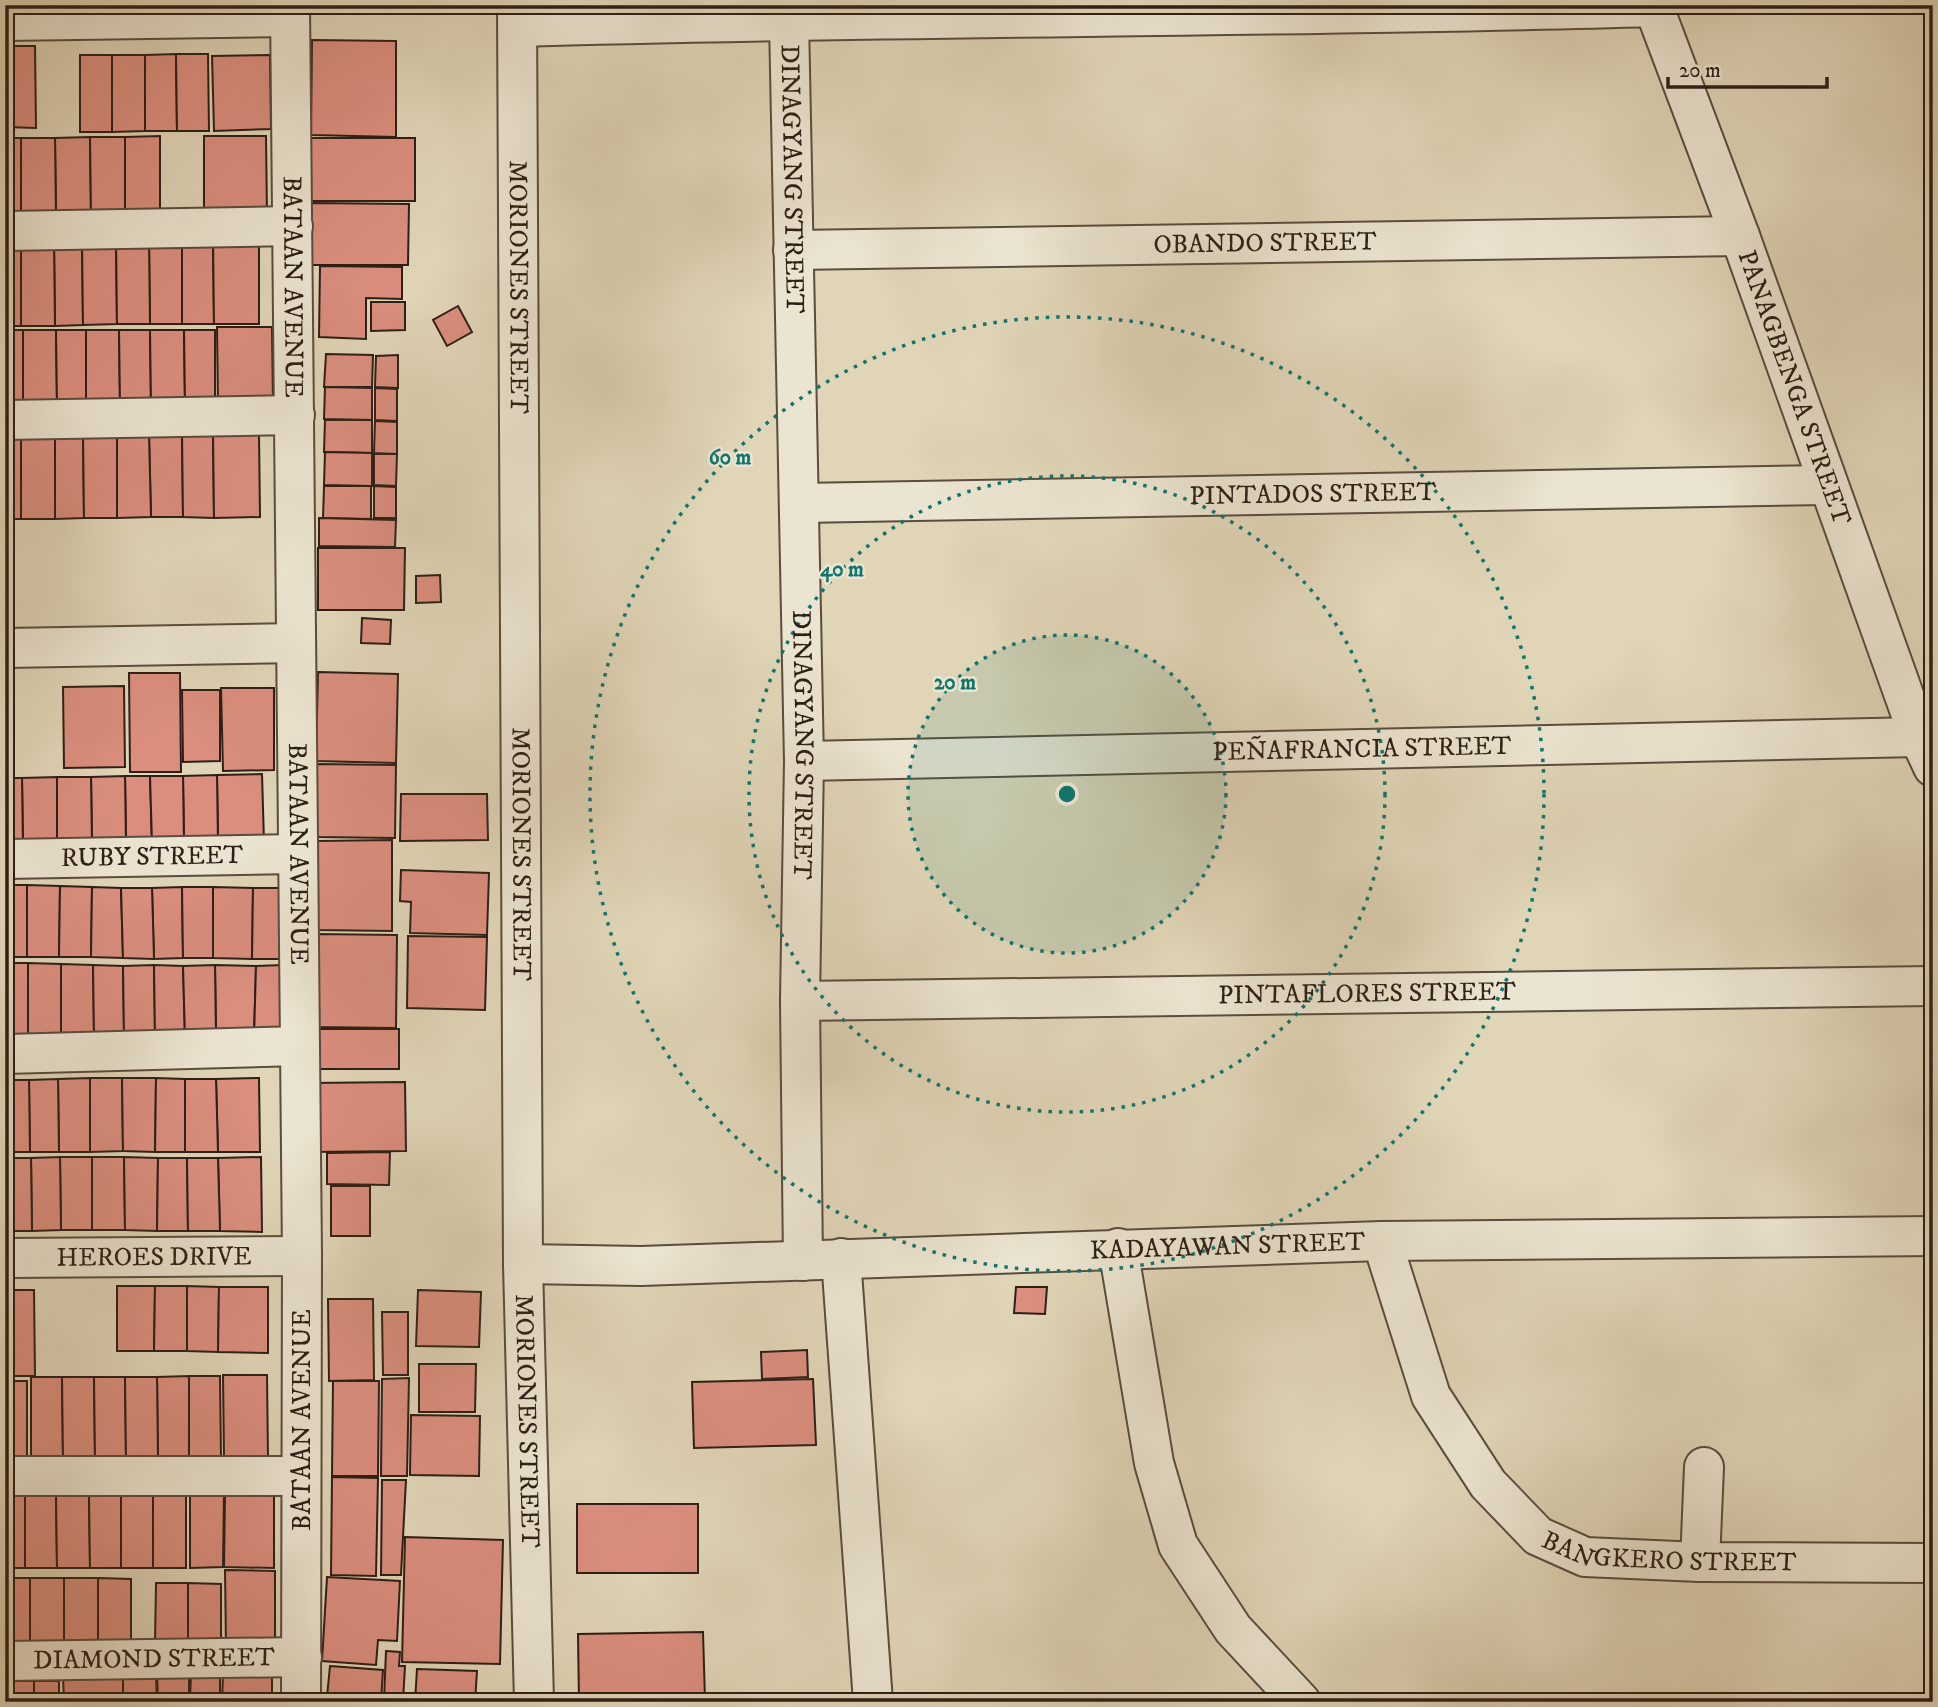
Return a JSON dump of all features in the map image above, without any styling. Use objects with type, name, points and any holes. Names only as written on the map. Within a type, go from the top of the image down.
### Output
[{"type":"street","points":[[518,16],[747,13],[789,21],[1462,12],[1654,6]]},
{"type":"street","name":"PANAGBENGA STREET","points":[[1654,6],[1926,752]]},
{"type":"street","points":[[5,21],[290,11]]},
{"type":"street","name":"BATAAN AVENUE","points":[[290,11],[302,1255],[302,1702]]},
{"type":"street","name":"MORIONES STREET","points":[[518,16],[523,1264],[534,1702]]},
{"type":"street","name":"DINAGYANG STREET","points":[[789,21],[804,761],[800,1001],[803,1261]]},
{"type":"street","points":[[5,231],[293,226]]},
{"type":"street","name":"OBANDO STREET","points":[[793,250],[1740,236]]},
{"type":"street","points":[[5,421],[295,415]]},
{"type":"street","name":"PINTADOS STREET","points":[[800,503],[1827,485]]},
{"type":"street","points":[[5,648],[296,643]]},
{"type":"street","name":"PEÑAFRANCIA STREET","points":[[804,761],[1926,752]]},
{"type":"street","name":"RUBY STREET","points":[[5,859],[297,854]]},
{"type":"street","name":"PINTAFLORES STREET","points":[[800,1001],[1933,986]]},
{"type":"street","points":[[5,1054],[300,1046]]},
{"type":"street","name":"KADAYAWAN STREET","points":[[523,1264],[641,1266],[1382,1241],[1933,1236]]},
{"type":"street","name":"BANGKERO STREET","points":[[1382,1241],[1431,1396],[1488,1484],[1538,1536],[1585,1557],[1700,1562],[1933,1563]]},
{"type":"street","points":[[1118,1248],[1154,1463],[1178,1545],[1233,1629],[1301,1702]]},
{"type":"street","name":"HEROES DRIVE","points":[[5,1258],[302,1255]]},
{"type":"street","points":[[841,1258],[873,1702]]},
{"type":"street","points":[[1700,1562],[1704,1467]]},
{"type":"street","points":[[5,1476],[302,1476]]},
{"type":"street","name":"DIAMOND STREET","points":[[5,1661],[302,1657]]},
{"type":"building","points":[[312,40],[396,41],[396,137],[311,135]]},
{"type":"building","points":[[5,46],[35,46],[36,128],[5,127]]},
{"type":"building","points":[[176,54],[177,131],[145,131],[145,55]]},
{"type":"building","points":[[176,54],[208,54],[209,131],[177,131]]},
{"type":"building","points":[[80,55],[112,55],[112,132],[80,132]]},
{"type":"building","points":[[112,55],[145,55],[145,131],[112,132]]},
{"type":"building","points":[[270,55],[271,129],[214,131],[212,56]]},
{"type":"building","points":[[160,136],[160,215],[125,216],[125,137]]},
{"type":"building","points":[[204,136],[266,136],[267,215],[204,216]]},
{"type":"building","points":[[90,137],[91,216],[56,217],[55,138]]},
{"type":"building","points":[[90,137],[125,137],[125,216],[91,216]]},
{"type":"building","points":[[5,138],[21,138],[21,217],[5,217]]},
{"type":"building","points":[[21,138],[55,138],[56,217],[21,217]]},
{"type":"building","points":[[311,138],[415,138],[415,201],[311,201]]},
{"type":"building","points":[[311,203],[409,204],[408,265],[311,265]]},
{"type":"building","points":[[182,240],[182,324],[150,324],[149,241]]},
{"type":"building","points":[[182,240],[213,241],[214,324],[182,324]]},
{"type":"building","points":[[82,241],[83,325],[55,326],[54,242]]},
{"type":"building","points":[[82,241],[116,242],[117,324],[83,325]]},
{"type":"building","points":[[149,241],[150,324],[117,324],[116,242]]},
{"type":"building","points":[[213,241],[259,241],[259,324],[214,324]]},
{"type":"building","points":[[5,242],[21,242],[21,326],[5,326]]},
{"type":"building","points":[[21,242],[54,242],[55,326],[21,326]]},
{"type":"building","points":[[320,266],[402,267],[402,299],[366,298],[366,339],[319,337]]},
{"type":"building","points":[[371,302],[405,302],[405,330],[371,331]]},
{"type":"building","points":[[458,306],[472,332],[447,346],[433,320]]},
{"type":"building","points":[[217,327],[272,327],[273,404],[218,405]]},
{"type":"building","points":[[5,330],[23,330],[23,405],[5,405]]},
{"type":"building","points":[[23,330],[56,330],[57,406],[23,405]]},
{"type":"building","points":[[56,330],[86,330],[86,405],[57,406]]},
{"type":"building","points":[[86,330],[119,330],[120,405],[86,405]]},
{"type":"building","points":[[119,330],[150,330],[151,405],[120,405]]},
{"type":"building","points":[[150,330],[184,330],[185,405],[151,405]]},
{"type":"building","points":[[184,330],[215,330],[215,405],[185,405]]},
{"type":"building","points":[[326,354],[373,355],[372,387],[324,387]]},
{"type":"building","points":[[398,355],[398,388],[375,387],[376,356]]},
{"type":"building","points":[[325,387],[372,388],[372,420],[324,419]]},
{"type":"building","points":[[375,388],[397,389],[397,421],[375,420]]},
{"type":"building","points":[[325,420],[372,420],[372,453],[324,452]]},
{"type":"building","points":[[375,421],[397,422],[397,454],[374,453]]},
{"type":"building","points":[[182,433],[183,517],[151,517],[149,434]]},
{"type":"building","points":[[182,433],[213,433],[214,518],[183,517]]},
{"type":"building","points":[[213,433],[259,434],[260,517],[214,518]]},
{"type":"building","points":[[149,434],[151,517],[117,518],[117,435]]},
{"type":"building","points":[[5,435],[21,435],[21,519],[5,519]]},
{"type":"building","points":[[21,435],[55,435],[55,519],[21,519]]},
{"type":"building","points":[[55,435],[83,435],[84,518],[55,519]]},
{"type":"building","points":[[83,435],[117,435],[117,518],[84,518]]},
{"type":"building","points":[[325,452],[372,453],[372,486],[324,485]]},
{"type":"building","points":[[374,454],[397,454],[396,486],[374,485]]},
{"type":"building","points":[[324,486],[371,486],[371,519],[323,518]]},
{"type":"building","points":[[374,486],[396,487],[396,518],[374,518]]},
{"type":"building","points":[[319,518],[396,520],[395,547],[319,546]]},
{"type":"building","points":[[318,548],[405,548],[404,610],[318,610]]},
{"type":"building","points":[[440,575],[441,602],[416,603],[416,576]]},
{"type":"building","points":[[362,618],[391,620],[390,644],[361,643]]},
{"type":"building","points":[[318,672],[398,674],[396,763],[316,761]]},
{"type":"building","points":[[129,673],[180,673],[181,772],[130,772]]},
{"type":"building","points":[[5,681],[8,681],[9,772],[5,772]]},
{"type":"building","points":[[124,686],[125,767],[64,768],[63,687]]},
{"type":"building","points":[[221,688],[274,688],[274,770],[223,771]]},
{"type":"building","points":[[182,690],[220,690],[220,761],[183,762]]},
{"type":"building","points":[[316,764],[396,765],[395,838],[316,837]]},
{"type":"building","points":[[262,774],[264,842],[218,843],[217,775]]},
{"type":"building","points":[[217,775],[218,843],[184,844],[183,776]]},
{"type":"building","points":[[125,776],[150,776],[152,844],[126,844]]},
{"type":"building","points":[[125,776],[126,844],[92,845],[91,777]]},
{"type":"building","points":[[150,776],[183,776],[184,844],[152,844]]},
{"type":"building","points":[[57,777],[57,845],[23,846],[22,778]]},
{"type":"building","points":[[57,777],[91,777],[92,845],[57,845]]},
{"type":"building","points":[[5,778],[22,778],[23,846],[5,846]]},
{"type":"building","points":[[401,794],[487,794],[488,840],[400,841]]},
{"type":"building","points":[[392,840],[392,931],[315,930],[315,841]]},
{"type":"building","points":[[401,870],[489,873],[487,935],[410,933],[411,902],[400,901]]},
{"type":"building","points":[[5,885],[27,885],[27,957],[5,957]]},
{"type":"building","points":[[27,885],[60,886],[59,957],[27,957]]},
{"type":"building","points":[[60,886],[92,887],[91,957],[59,957]]},
{"type":"building","points":[[92,887],[121,888],[123,958],[91,957]]},
{"type":"building","points":[[182,887],[183,958],[154,959],[152,888]]},
{"type":"building","points":[[182,887],[213,887],[213,958],[183,958]]},
{"type":"building","points":[[213,887],[253,888],[252,959],[213,958]]},
{"type":"building","points":[[121,888],[152,888],[154,959],[123,958]]},
{"type":"building","points":[[253,888],[281,888],[280,959],[252,959]]},
{"type":"building","points":[[316,934],[397,935],[396,1028],[315,1027]]},
{"type":"building","points":[[408,936],[487,937],[485,1010],[407,1008]]},
{"type":"building","points":[[5,963],[28,963],[28,1035],[5,1035]]},
{"type":"building","points":[[28,963],[61,964],[61,1035],[28,1035]]},
{"type":"building","points":[[61,964],[93,965],[94,1035],[61,1035]]},
{"type":"building","points":[[93,965],[123,966],[124,1036],[94,1035]]},
{"type":"building","points":[[154,965],[155,1037],[124,1036],[123,966]]},
{"type":"building","points":[[154,965],[183,966],[185,1037],[155,1037]]},
{"type":"building","points":[[215,965],[256,966],[254,1037],[216,1036]]},
{"type":"building","points":[[215,965],[216,1036],[185,1037],[183,966]]},
{"type":"building","points":[[283,965],[282,1038],[254,1037],[256,966]]},
{"type":"building","points":[[311,1029],[399,1029],[399,1069],[311,1069]]},
{"type":"building","points":[[90,1078],[90,1152],[59,1152],[58,1079]]},
{"type":"building","points":[[90,1078],[122,1078],[123,1151],[90,1152]]},
{"type":"building","points":[[122,1078],[156,1078],[155,1152],[123,1151]]},
{"type":"building","points":[[156,1078],[185,1079],[185,1152],[155,1152]]},
{"type":"building","points":[[259,1078],[260,1152],[218,1152],[216,1079]]},
{"type":"building","points":[[58,1079],[59,1152],[30,1152],[29,1080]]},
{"type":"building","points":[[185,1079],[216,1079],[218,1152],[185,1152]]},
{"type":"building","points":[[5,1080],[29,1080],[30,1152],[5,1152]]},
{"type":"building","points":[[405,1082],[406,1151],[310,1152],[309,1083]]},
{"type":"building","points":[[390,1152],[389,1185],[327,1184],[327,1153]]},
{"type":"building","points":[[60,1157],[92,1157],[92,1230],[61,1230]]},
{"type":"building","points":[[60,1157],[61,1230],[32,1231],[31,1158]]},
{"type":"building","points":[[92,1157],[124,1157],[125,1230],[92,1230]]},
{"type":"building","points":[[124,1157],[158,1158],[157,1231],[125,1230]]},
{"type":"building","points":[[261,1157],[262,1232],[220,1231],[218,1158]]},
{"type":"building","points":[[5,1158],[31,1158],[32,1231],[5,1231]]},
{"type":"building","points":[[158,1158],[187,1158],[188,1231],[157,1231]]},
{"type":"building","points":[[187,1158],[218,1158],[220,1231],[188,1231]]},
{"type":"building","points":[[331,1186],[370,1186],[370,1236],[331,1236]]},
{"type":"building","points":[[117,1286],[155,1286],[154,1351],[117,1351]]},
{"type":"building","points":[[155,1286],[187,1286],[187,1351],[154,1351]]},
{"type":"building","points":[[187,1286],[219,1287],[218,1352],[187,1351]]},
{"type":"building","points":[[219,1287],[268,1287],[268,1353],[218,1352]]},
{"type":"building","points":[[1016,1287],[1047,1287],[1045,1314],[1014,1313]]},
{"type":"building","points":[[5,1290],[34,1290],[35,1376],[5,1376]]},
{"type":"building","points":[[418,1290],[481,1292],[479,1347],[416,1346]]},
{"type":"building","points":[[328,1299],[373,1299],[374,1380],[329,1381]]},
{"type":"building","points":[[382,1312],[408,1312],[408,1375],[383,1375]]},
{"type":"building","points":[[807,1350],[808,1377],[762,1379],[761,1352]]},
{"type":"building","points":[[419,1364],[476,1364],[475,1412],[419,1412]]},
{"type":"building","points":[[223,1375],[267,1375],[268,1458],[224,1458]]},
{"type":"building","points":[[189,1376],[189,1459],[158,1459],[157,1377]]},
{"type":"building","points":[[189,1376],[220,1376],[221,1459],[189,1459]]},
{"type":"building","points":[[31,1377],[62,1377],[63,1460],[31,1461]]},
{"type":"building","points":[[62,1377],[94,1377],[95,1460],[63,1460]]},
{"type":"building","points":[[94,1377],[125,1377],[126,1459],[95,1460]]},
{"type":"building","points":[[125,1377],[157,1377],[158,1459],[126,1459]]},
{"type":"building","points":[[409,1378],[407,1476],[381,1476],[382,1379]]},
{"type":"building","points":[[813,1379],[816,1445],[694,1448],[692,1382]]},
{"type":"building","points":[[5,1381],[27,1381],[27,1463],[5,1463]]},
{"type":"building","points":[[333,1381],[379,1381],[378,1476],[332,1476]]},
{"type":"building","points":[[411,1415],[480,1416],[479,1476],[410,1475]]},
{"type":"building","points":[[332,1477],[378,1478],[376,1576],[331,1575]]},
{"type":"building","points":[[382,1480],[406,1480],[401,1575],[381,1575]]},
{"type":"building","points":[[225,1492],[274,1493],[274,1568],[224,1567]]},
{"type":"building","points":[[190,1494],[224,1494],[223,1567],[190,1568]]},
{"type":"building","points":[[5,1496],[25,1496],[25,1568],[5,1568]]},
{"type":"building","points":[[25,1496],[56,1496],[57,1568],[25,1568]]},
{"type":"building","points":[[56,1496],[89,1496],[90,1568],[57,1568]]},
{"type":"building","points":[[89,1496],[121,1496],[121,1568],[90,1568]]},
{"type":"building","points":[[121,1496],[153,1496],[153,1568],[121,1568]]},
{"type":"building","points":[[153,1496],[186,1496],[186,1568],[153,1568]]},
{"type":"building","points":[[577,1504],[698,1504],[698,1573],[577,1573]]},
{"type":"building","points":[[405,1537],[503,1540],[500,1664],[402,1662]]},
{"type":"building","points":[[225,1570],[275,1571],[275,1645],[226,1645]]},
{"type":"building","points":[[327,1577],[400,1581],[397,1641],[378,1640],[376,1665],[322,1661]]},
{"type":"building","points":[[5,1578],[30,1578],[30,1642],[5,1642]]},
{"type":"building","points":[[30,1578],[64,1578],[64,1642],[30,1642]]},
{"type":"building","points":[[64,1578],[98,1578],[98,1642],[64,1642]]},
{"type":"building","points":[[98,1578],[131,1579],[131,1642],[98,1642]]},
{"type":"building","points":[[156,1583],[188,1583],[188,1643],[155,1643]]},
{"type":"building","points":[[188,1583],[221,1584],[221,1643],[188,1643]]},
{"type":"building","points":[[703,1632],[705,1700],[579,1701],[578,1634]]},
{"type":"building","points":[[386,1651],[400,1652],[399,1666],[405,1666],[403,1701],[384,1700]]},
{"type":"building","points":[[330,1666],[383,1670],[381,1701],[327,1697]]},
{"type":"building","points":[[417,1669],[477,1671],[475,1702],[415,1702]]},
{"type":"building","points":[[191,1673],[220,1674],[220,1702],[190,1702]]},
{"type":"building","points":[[123,1674],[156,1674],[157,1702],[123,1702]]},
{"type":"building","points":[[157,1674],[189,1674],[189,1702],[158,1702]]},
{"type":"building","points":[[223,1674],[272,1674],[272,1702],[222,1702]]},
{"type":"building","points":[[123,1675],[123,1702],[64,1702],[63,1676]]},
{"type":"building","points":[[5,1681],[34,1681],[34,1702],[5,1702]]},
{"type":"building","points":[[34,1681],[59,1681],[59,1702],[34,1702]]},
{"type":"building","points":[[331,1699],[377,1702],[331,1702]]}]
